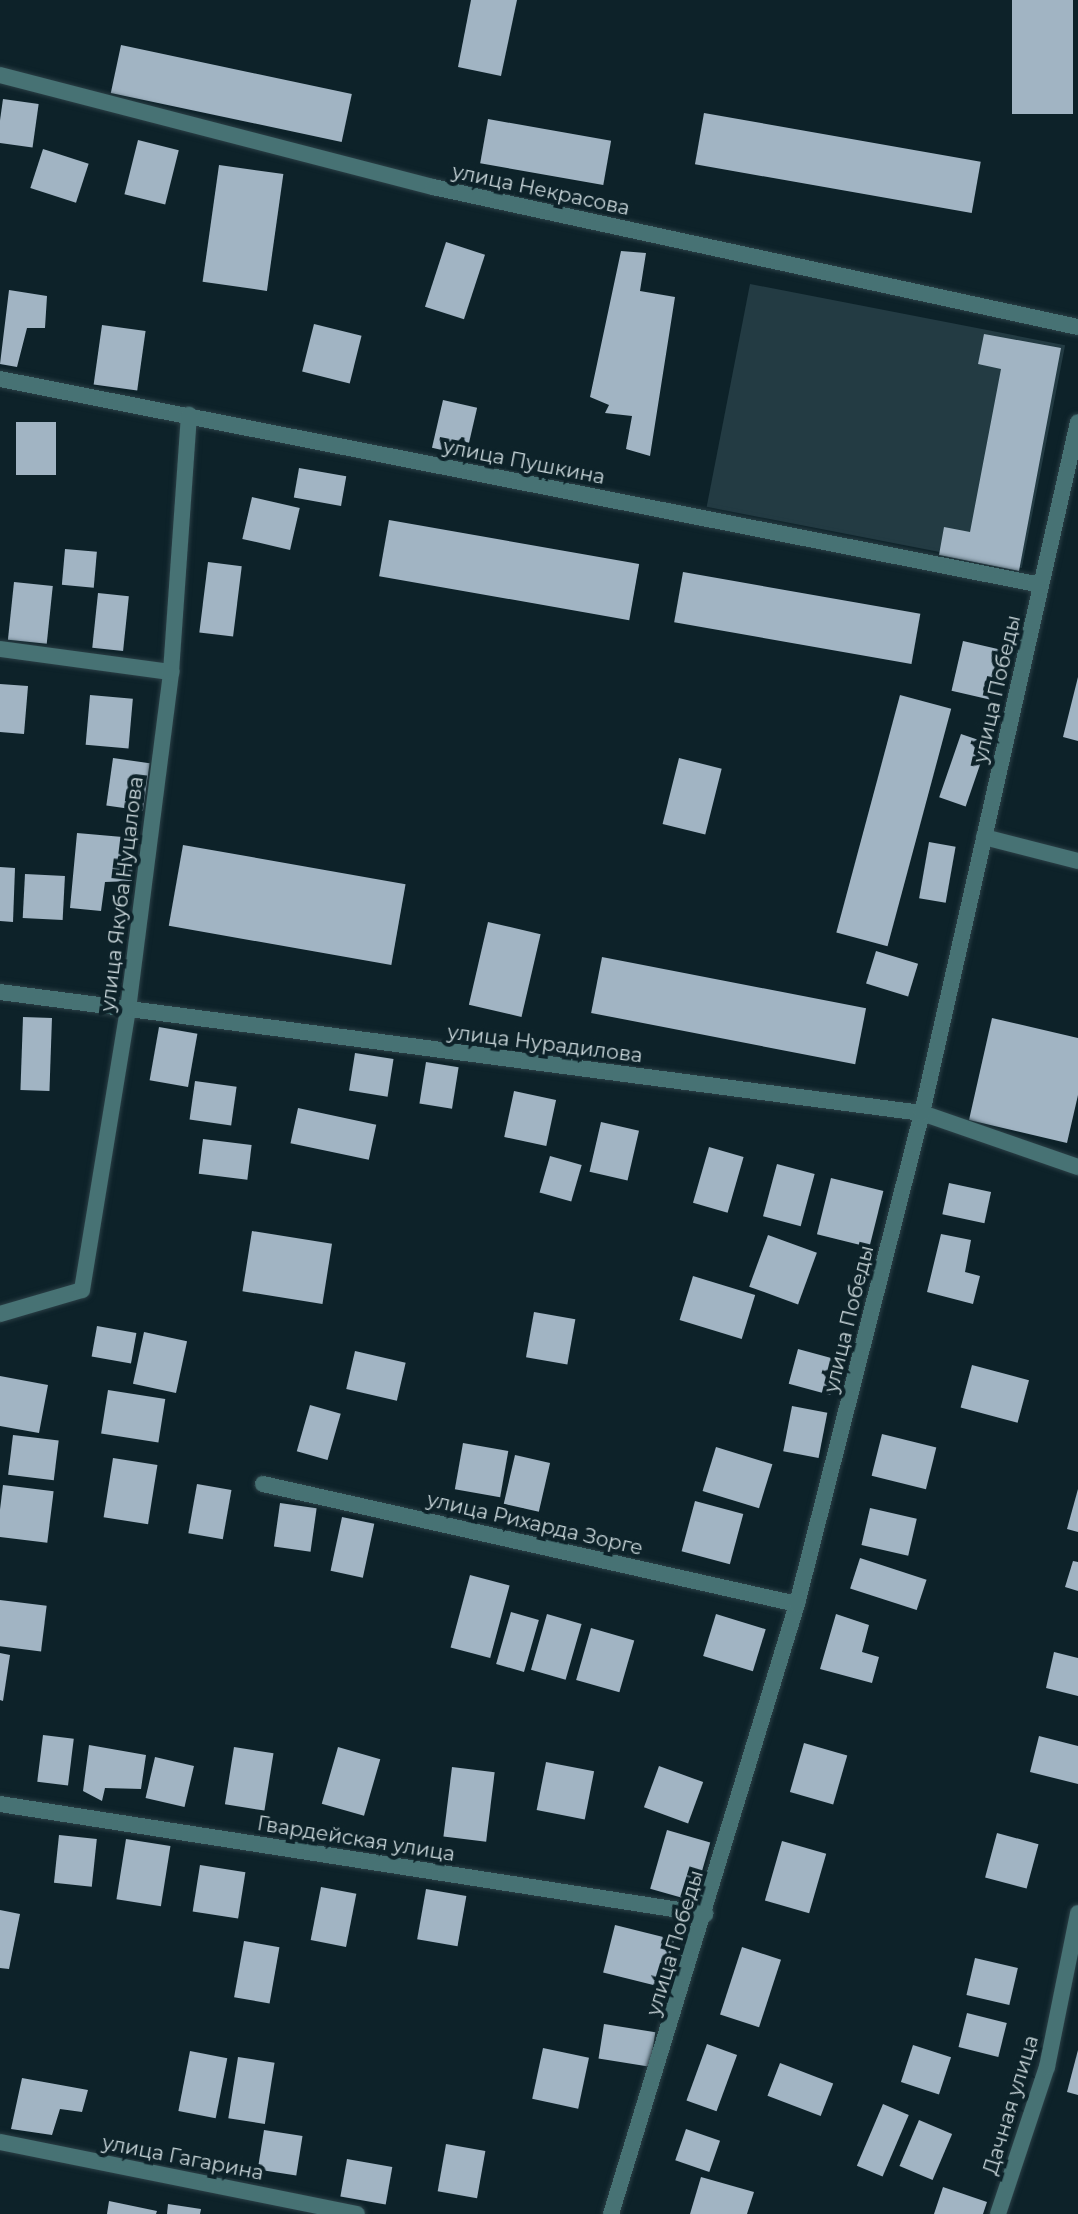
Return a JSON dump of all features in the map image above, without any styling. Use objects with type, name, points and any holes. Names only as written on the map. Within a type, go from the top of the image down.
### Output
[{"type":"street","name":"улица Некрасова","points":[[0,75],[433,187],[1078,327]]},
{"type":"street","name":"улица Пушкина","points":[[0,379],[1041,585]]},
{"type":"street","name":"улица Якуба Нуцалова","points":[[0,1314],[82,1290],[128,1009],[171,672],[189,415]]},
{"type":"street","name":"улица Победы","points":[[611,2214],[705,1914],[797,1604],[922,1113],[1078,422]]},
{"type":"street","points":[[0,649],[171,672]]},
{"type":"street","points":[[984,837],[1078,861]]},
{"type":"street","name":"улица Нурадилова","points":[[0,992],[922,1113],[1078,1167]]},
{"type":"street","name":"улица Рихарда Зорге","points":[[263,1484],[797,1604]]},
{"type":"street","name":"Гвардейская улица","points":[[0,1804],[705,1914]]},
{"type":"street","name":"Дачная улица","points":[[998,2214],[1047,2067],[1078,1913]]},
{"type":"street","name":"улица Гагарина","points":[[0,2142],[357,2214]]},
{"type":"shaded area","points":[[750,284],[1065,345],[1022,568],[707,507]]},
{"type":"building","points":[[471,0],[517,0],[501,76],[458,67]]},
{"type":"building","points":[[1012,0],[1073,0],[1073,114],[1012,114]]},
{"type":"building","points":[[121,45],[352,94],[342,142],[111,93]]},
{"type":"building","points":[[3,99],[39,104],[33,148],[0,143]]},
{"type":"building","points":[[704,113],[981,162],[972,213],[695,164]]},
{"type":"building","points":[[488,119],[611,141],[603,185],[480,163]]},
{"type":"building","points":[[138,140],[179,150],[165,204],[124,194]]},
{"type":"building","points":[[43,149],[89,164],[76,203],[30,188]]},
{"type":"building","points":[[219,165],[283,174],[267,291],[203,282]]},
{"type":"building","points":[[446,242],[485,255],[464,319],[425,307]]},
{"type":"building","points":[[621,251],[646,253],[640,291],[675,297],[650,456],[626,449],[632,416],[605,413],[609,405],[590,397]]},
{"type":"building","points":[[9,290],[47,296],[45,328],[27,328],[17,367],[0,364]]},
{"type":"building","points":[[314,324],[362,336],[350,383],[302,372]]},
{"type":"building","points":[[102,325],[146,331],[137,391],[94,384]]},
{"type":"building","points":[[984,334],[1061,348],[1019,571],[939,555],[944,527],[970,532],[1001,369],[978,364]]},
{"type":"building","points":[[443,400],[477,408],[466,456],[432,448]]},
{"type":"building","points":[[16,422],[56,422],[56,475],[16,475]]},
{"type":"building","points":[[299,468],[346,476],[341,506],[294,498]]},
{"type":"building","points":[[252,497],[300,508],[290,550],[242,539]]},
{"type":"building","points":[[389,520],[639,564],[629,620],[379,576]]},
{"type":"building","points":[[65,549],[97,552],[94,588],[62,585]]},
{"type":"building","points":[[208,562],[242,566],[233,637],[199,632]]},
{"type":"building","points":[[683,572],[920,614],[911,664],[674,622]]},
{"type":"building","points":[[14,582],[53,586],[47,644],[8,640]]},
{"type":"building","points":[[98,593],[129,596],[123,651],[92,648]]},
{"type":"building","points":[[963,641],[1001,650],[990,699],[952,691]]},
{"type":"building","points":[[1078,677],[1078,741],[1063,737]]},
{"type":"building","points":[[0,684],[28,686],[24,734],[0,732]]},
{"type":"building","points":[[90,695],[133,699],[128,749],[86,745]]},
{"type":"building","points":[[900,695],[951,709],[888,946],[836,933]]},
{"type":"building","points":[[961,734],[987,743],[966,806],[939,797]]},
{"type":"building","points":[[113,758],[150,763],[143,811],[106,806]]},
{"type":"building","points":[[679,758],[722,769],[705,835],[663,824]]},
{"type":"building","points":[[77,833],[134,838],[132,881],[105,882],[101,911],[70,908]]},
{"type":"building","points":[[929,842],[956,847],[946,903],[919,898]]},
{"type":"building","points":[[183,845],[406,884],[391,965],[169,926]]},
{"type":"building","points":[[0,867],[15,868],[13,922],[0,921]]},
{"type":"building","points":[[25,874],[65,876],[63,920],[23,918]]},
{"type":"building","points":[[488,922],[541,934],[521,1017],[469,1005]]},
{"type":"building","points":[[876,951],[918,964],[908,996],[866,984]]},
{"type":"building","points":[[602,957],[866,1008],[855,1064],[591,1013]]},
{"type":"building","points":[[23,1017],[52,1018],[49,1091],[20,1090]]},
{"type":"building","points":[[992,1018],[1078,1038],[1078,1095],[1067,1143],[969,1120]]},
{"type":"building","points":[[159,1027],[197,1034],[188,1087],[150,1080]]},
{"type":"building","points":[[355,1053],[394,1059],[388,1097],[349,1091]]},
{"type":"building","points":[[426,1062],[459,1067],[452,1109],[419,1103]]},
{"type":"building","points":[[195,1081],[237,1087],[231,1125],[190,1120]]},
{"type":"building","points":[[514,1091],[556,1100],[546,1146],[504,1137]]},
{"type":"building","points":[[298,1108],[376,1125],[369,1160],[291,1143]]},
{"type":"building","points":[[601,1122],[639,1131],[628,1180],[590,1172]]},
{"type":"building","points":[[203,1139],[252,1145],[247,1180],[199,1174]]},
{"type":"building","points":[[709,1147],[744,1157],[728,1213],[693,1203]]},
{"type":"building","points":[[550,1156],[582,1165],[571,1202],[540,1193]]},
{"type":"building","points":[[777,1164],[815,1174],[801,1226],[763,1216]]},
{"type":"building","points":[[831,1178],[883,1191],[869,1247],[817,1234]]},
{"type":"building","points":[[949,1183],[991,1192],[984,1223],[942,1214]]},
{"type":"building","points":[[252,1231],[332,1244],[322,1304],[242,1291]]},
{"type":"building","points":[[941,1234],[971,1240],[965,1272],[980,1276],[973,1304],[927,1292]]},
{"type":"building","points":[[768,1235],[817,1253],[798,1304],[749,1287]]},
{"type":"building","points":[[693,1276],[755,1295],[742,1339],[680,1320]]},
{"type":"building","points":[[534,1312],[575,1319],[567,1365],[526,1357]]},
{"type":"building","points":[[97,1326],[136,1333],[131,1363],[92,1357]]},
{"type":"building","points":[[144,1332],[187,1341],[176,1393],[133,1384]]},
{"type":"building","points":[[798,1349],[840,1360],[830,1395],[789,1384]]},
{"type":"building","points":[[355,1351],[406,1363],[397,1401],[346,1389]]},
{"type":"building","points":[[972,1365],[1029,1380],[1018,1423],[961,1408]]},
{"type":"building","points":[[0,1376],[48,1385],[39,1433],[0,1426]]},
{"type":"building","points":[[108,1390],[165,1399],[158,1443],[101,1433]]},
{"type":"building","points":[[310,1405],[341,1414],[328,1460],[297,1451]]},
{"type":"building","points":[[792,1406],[827,1413],[819,1458],[783,1451]]},
{"type":"building","points":[[882,1434],[936,1448],[926,1489],[872,1476]]},
{"type":"building","points":[[13,1435],[59,1441],[54,1480],[8,1475]]},
{"type":"building","points":[[463,1443],[508,1451],[500,1497],[455,1489]]},
{"type":"building","points":[[716,1447],[772,1464],[759,1508],[703,1491]]},
{"type":"building","points":[[515,1455],[550,1463],[539,1512],[504,1504]]},
{"type":"building","points":[[113,1458],[157,1465],[148,1524],[104,1517]]},
{"type":"building","points":[[197,1484],[231,1490],[223,1539],[188,1533]]},
{"type":"building","points":[[3,1485],[54,1491],[47,1543],[0,1537]]},
{"type":"building","points":[[1078,1489],[1078,1532],[1067,1529]]},
{"type":"building","points":[[695,1501],[743,1514],[730,1564],[682,1551]]},
{"type":"building","points":[[280,1503],[317,1508],[311,1552],[274,1547]]},
{"type":"building","points":[[870,1508],[917,1519],[908,1556],[861,1545]]},
{"type":"building","points":[[342,1517],[374,1524],[363,1578],[331,1571]]},
{"type":"building","points":[[860,1558],[927,1580],[917,1610],[850,1588]]},
{"type":"building","points":[[1073,1561],[1078,1562],[1078,1591],[1065,1587]]},
{"type":"building","points":[[470,1575],[510,1586],[490,1658],[451,1647]]},
{"type":"building","points":[[0,1600],[47,1606],[41,1651],[0,1646]]},
{"type":"building","points":[[511,1612],[539,1620],[524,1672],[496,1664]]},
{"type":"building","points":[[547,1614],[582,1624],[566,1680],[531,1670]]},
{"type":"building","points":[[716,1614],[766,1629],[753,1671],[703,1656]]},
{"type":"building","points":[[836,1614],[869,1625],[862,1652],[879,1657],[872,1683],[820,1669]]},
{"type":"building","points":[[591,1628],[634,1640],[619,1692],[576,1680]]},
{"type":"building","points":[[1054,1652],[1078,1658],[1078,1696],[1046,1688]]},
{"type":"building","points":[[0,1653],[10,1655],[3,1701],[0,1700]]},
{"type":"building","points":[[43,1735],[74,1739],[68,1785],[37,1782]]},
{"type":"building","points":[[1039,1736],[1078,1746],[1078,1784],[1030,1772]]},
{"type":"building","points":[[804,1743],[847,1755],[833,1804],[790,1792]]},
{"type":"building","points":[[89,1745],[146,1755],[141,1789],[105,1788],[102,1801],[83,1791]]},
{"type":"building","points":[[234,1747],[274,1753],[264,1811],[225,1804]]},
{"type":"building","points":[[338,1747],[380,1759],[364,1816],[322,1804]]},
{"type":"building","points":[[155,1757],[194,1766],[185,1807],[146,1798]]},
{"type":"building","points":[[546,1762],[594,1771],[585,1819],[537,1810]]},
{"type":"building","points":[[659,1766],[703,1782],[688,1823],[644,1807]]},
{"type":"building","points":[[452,1767],[495,1772],[486,1842],[443,1836]]},
{"type":"building","points":[[667,1830],[710,1842],[693,1901],[650,1889]]},
{"type":"building","points":[[997,1833],[1039,1844],[1027,1889],[985,1877]]},
{"type":"building","points":[[59,1835],[97,1839],[92,1887],[54,1883]]},
{"type":"building","points":[[126,1839],[170,1846],[161,1906],[116,1899]]},
{"type":"building","points":[[782,1841],[826,1854],[809,1913],[765,1901]]},
{"type":"building","points":[[200,1865],[245,1872],[238,1919],[193,1911]]},
{"type":"building","points":[[321,1887],[356,1894],[346,1947],[311,1940]]},
{"type":"building","points":[[426,1889],[466,1896],[458,1946],[417,1939]]},
{"type":"building","points":[[0,1910],[20,1914],[9,1969],[0,1968]]},
{"type":"building","points":[[615,1925],[674,1940],[662,1987],[603,1973]]},
{"type":"building","points":[[244,1941],[279,1947],[270,2003],[234,1997]]},
{"type":"building","points":[[742,1947],[781,1960],[759,2027],[720,2015]]},
{"type":"building","points":[[975,1958],[1018,1968],[1009,2005],[966,1995]]},
{"type":"building","points":[[967,2013],[1007,2023],[998,2057],[959,2047]]},
{"type":"building","points":[[604,2024],[655,2032],[650,2067],[599,2059]]},
{"type":"building","points":[[707,2044],[737,2055],[717,2111],[686,2100]]},
{"type":"building","points":[[913,2045],[951,2057],[939,2094],[901,2082]]},
{"type":"building","points":[[543,2048],[589,2058],[578,2109],[532,2099]]},
{"type":"building","points":[[1078,2050],[1078,2095],[1067,2092]]},
{"type":"building","points":[[190,2051],[227,2058],[216,2118],[178,2111]]},
{"type":"building","points":[[238,2057],[275,2063],[265,2124],[228,2118]]},
{"type":"building","points":[[780,2063],[833,2083],[821,2116],[767,2096]]},
{"type":"building","points":[[22,2078],[88,2090],[82,2112],[60,2109],[52,2135],[11,2129]]},
{"type":"building","points":[[883,2104],[909,2115],[883,2177],[857,2166]]},
{"type":"building","points":[[919,2120],[952,2134],[933,2180],[899,2166]]},
{"type":"building","points":[[686,2129],[720,2141],[709,2172],[675,2160]]},
{"type":"building","points":[[264,2130],[303,2136],[296,2176],[258,2170]]},
{"type":"building","points":[[446,2144],[485,2151],[477,2198],[438,2191]]},
{"type":"building","points":[[347,2159],[392,2167],[386,2204],[340,2196]]},
{"type":"building","points":[[701,2177],[754,2192],[747,2214],[690,2214]]},
{"type":"building","points":[[943,2187],[987,2202],[983,2214],[934,2214]]},
{"type":"building","points":[[109,2201],[157,2211],[156,2214],[107,2214]]},
{"type":"building","points":[[168,2204],[201,2209],[200,2214],[167,2214]]}]
